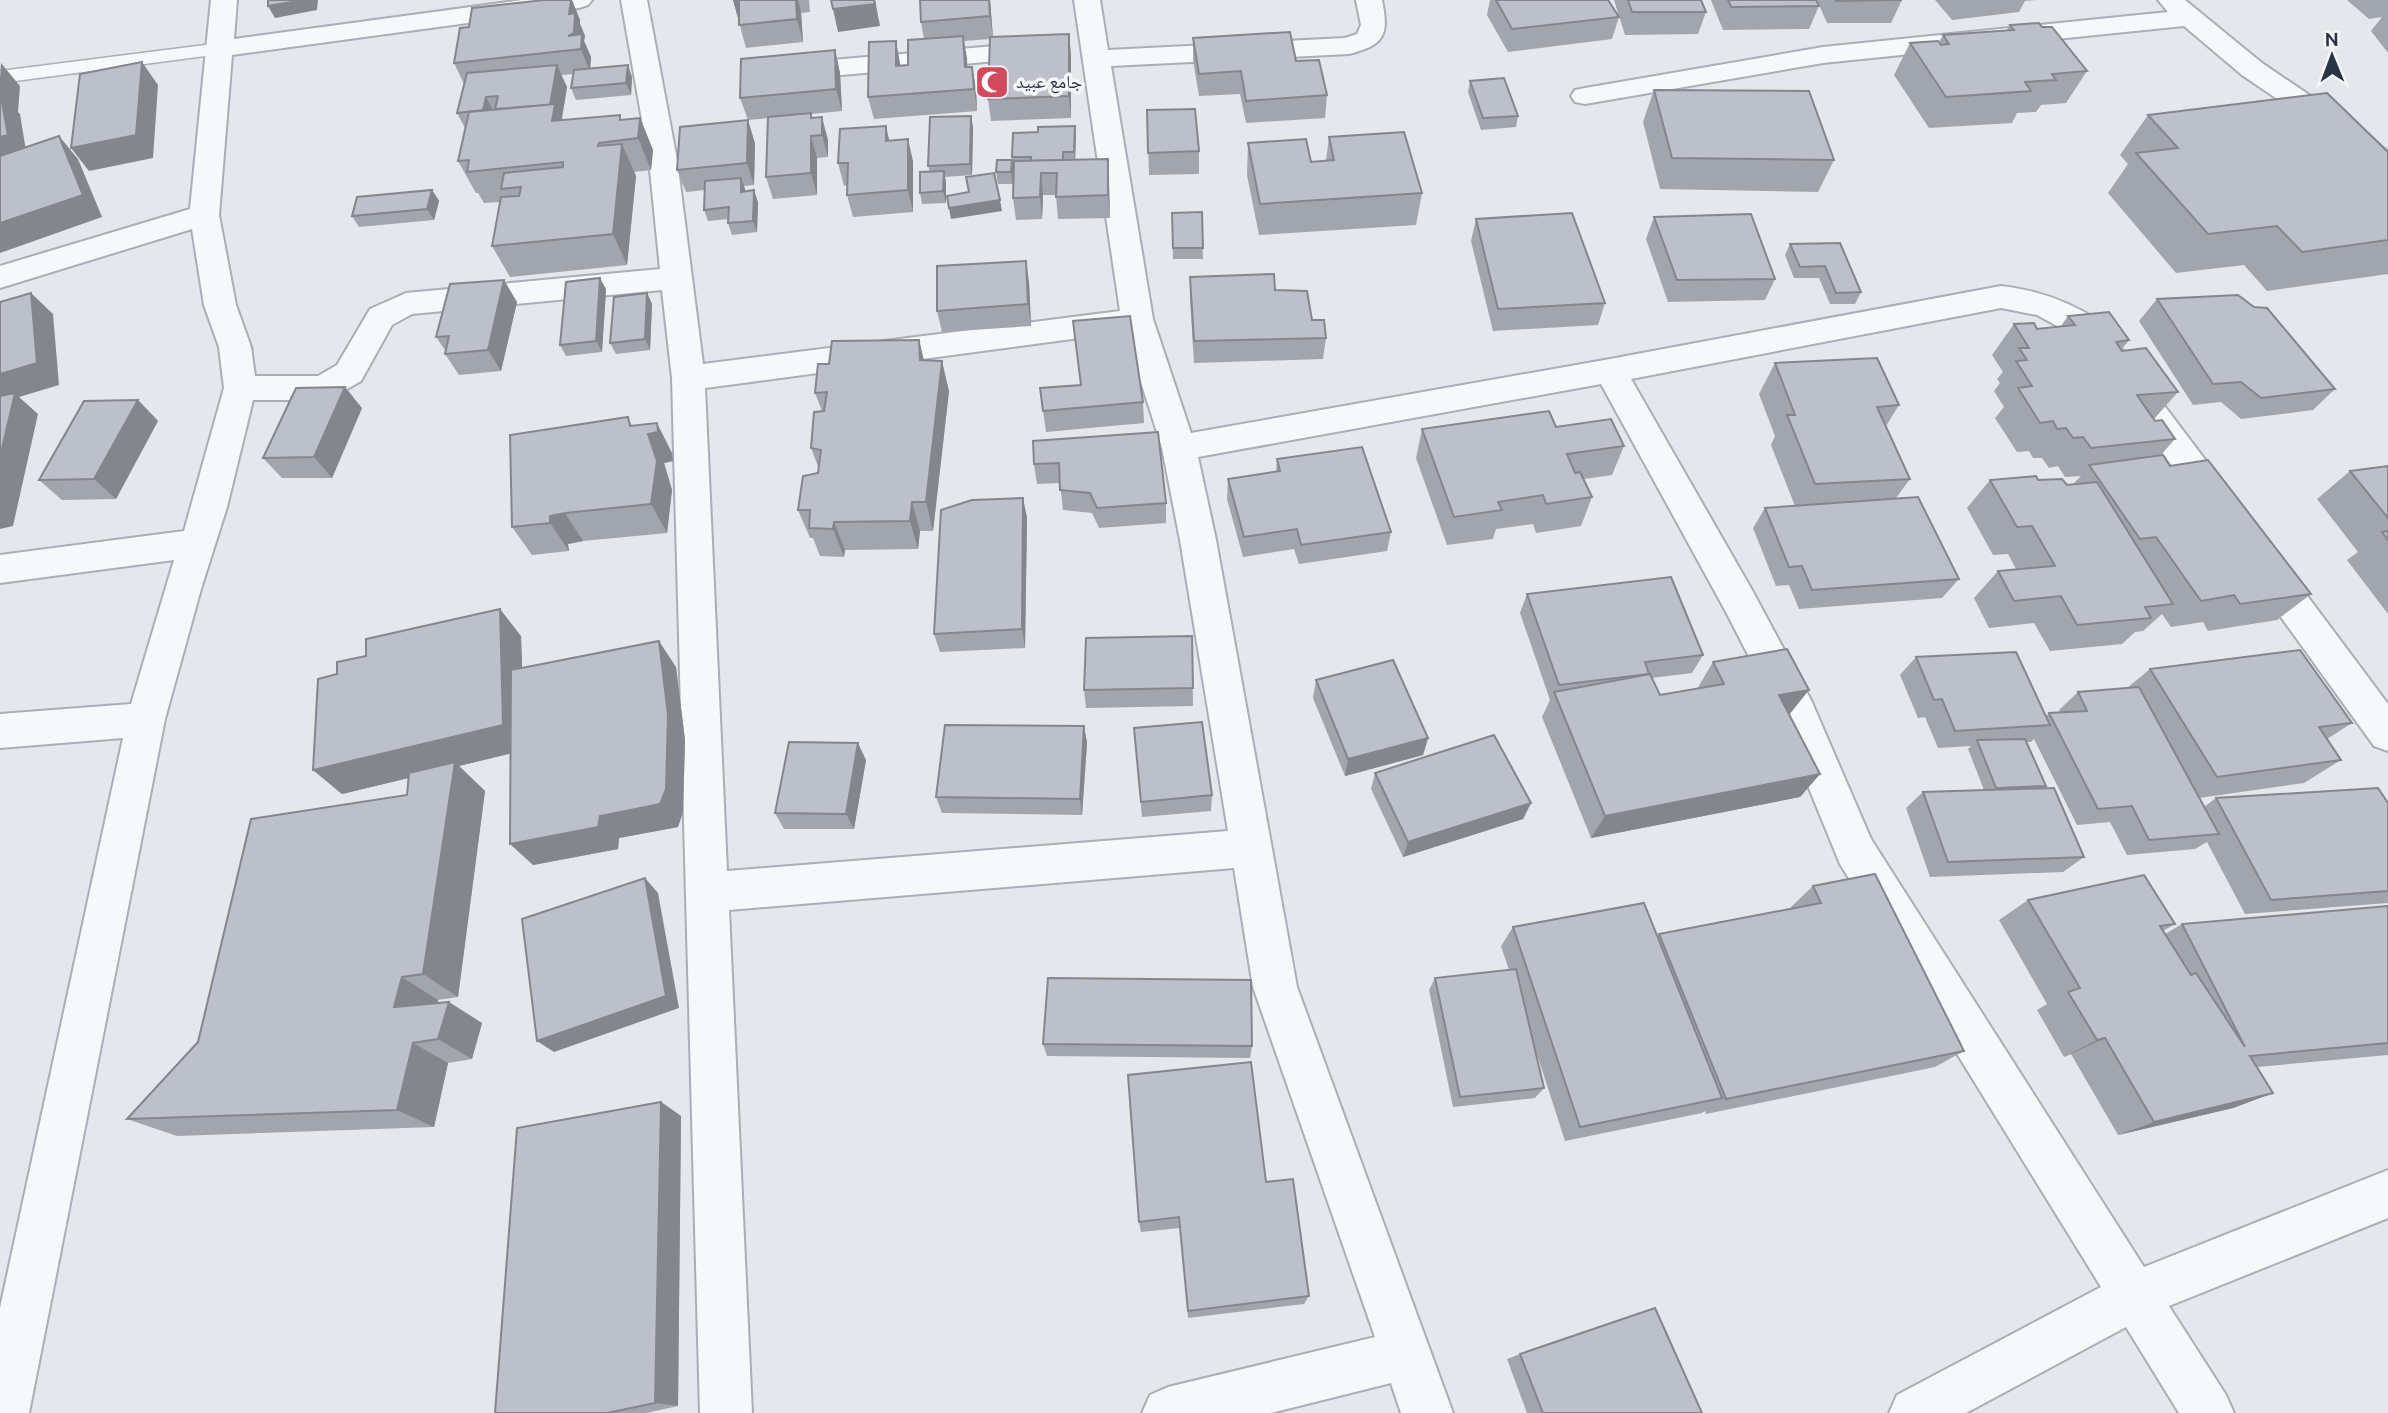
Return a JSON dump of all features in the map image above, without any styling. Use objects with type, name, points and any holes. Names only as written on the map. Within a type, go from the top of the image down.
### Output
[{"type":"street","points":[[3,1413],[146,719],[199,543],[240,388],[235,347],[220,305],[204,215],[224,0]]},
{"type":"street","points":[[221,49],[579,0]]},
{"type":"street","points":[[634,0],[663,160],[688,378],[726,1413]]},
{"type":"street","points":[[1087,0],[1137,319],[1179,448],[1198,540],[1275,987],[1427,1413]]},
{"type":"street","points":[[820,69],[1095,52],[1349,47],[1368,39],[1374,25],[1369,0]]},
{"type":"street","points":[[1585,96],[1823,55],[2178,9],[2252,69],[2339,128],[2388,166]]},
{"type":"street","points":[[0,277],[204,215]]},
{"type":"street","points":[[240,388],[323,388],[349,373],[382,317],[407,304],[676,278]]},
{"type":"street","points":[[1179,448],[1610,371],[1980,300],[2001,297],[2025,299],[2071,316],[2090,330],[2388,734]]},
{"type":"street","points":[[688,378],[1137,319]]},
{"type":"street","points":[[1610,371],[1739,601],[1797,712],[1855,851],[2208,1413]]},
{"type":"street","points":[[0,569],[199,543]]},
{"type":"street","points":[[0,731],[146,719]]},
{"type":"street","points":[[706,892],[1251,848]]},
{"type":"street","points":[[1915,1413],[2135,1294],[2388,1194]]},
{"type":"street","points":[[1168,1413],[1407,1354]]},
{"type":"lane","points":[[0,77],[221,49]]},
{"type":"building","points":[[268,0],[304,0],[268,6]]},
{"type":"building","points":[[544,0],[571,0],[569,14],[575,13],[574,33],[568,36],[582,34],[581,49],[454,63],[460,28],[469,27],[472,8]]},
{"type":"building","points":[[739,0],[796,0],[797,19],[739,25]]},
{"type":"building","points":[[831,0],[874,0],[875,4],[833,9]]},
{"type":"building","points":[[920,0],[989,0],[990,16],[921,22]]},
{"type":"building","points":[[1496,0],[1608,0],[1619,17],[1512,29]]},
{"type":"building","points":[[1628,0],[1701,0],[1706,12],[1632,12]]},
{"type":"building","points":[[1728,0],[1816,0],[1819,6],[1731,7]]},
{"type":"building","points":[[1836,0],[1902,0],[1836,1]]},
{"type":"building","points":[[2039,23],[2042,27],[2052,27],[2087,71],[2052,74],[2056,80],[2025,82],[2031,91],[1946,97],[1910,43],[1938,41],[1941,45],[1949,44],[1943,35],[2014,30],[2010,25]]},
{"type":"building","points":[[1290,32],[1296,61],[1319,60],[1327,95],[1246,101],[1241,71],[1199,74],[1193,38]]},
{"type":"building","points":[[1069,34],[1069,96],[988,99],[990,37]]},
{"type":"building","points":[[963,36],[965,67],[972,67],[974,89],[868,97],[869,42],[896,41],[896,66],[908,65],[908,40]]},
{"type":"building","points":[[835,50],[836,89],[740,98],[741,59]]},
{"type":"building","points":[[142,62],[136,135],[71,148],[80,74]]},
{"type":"building","points":[[557,65],[550,105],[495,109],[498,96],[486,97],[483,110],[457,113],[467,73]]},
{"type":"building","points":[[628,65],[626,83],[571,88],[574,70]]},
{"type":"building","points":[[1504,78],[1518,116],[1483,118],[1470,81]]},
{"type":"building","points":[[1654,90],[1809,91],[1834,160],[1672,158]]},
{"type":"building","points":[[0,92],[8,135],[0,137]]},
{"type":"building","points":[[2327,93],[2388,152],[2388,240],[2302,252],[2277,226],[2208,234],[2136,153],[2178,148],[2148,115]]},
{"type":"building","points":[[555,104],[552,121],[620,115],[620,120],[640,118],[638,138],[599,143],[598,146],[622,144],[613,234],[492,246],[501,197],[519,196],[521,187],[501,189],[504,173],[563,167],[563,162],[467,172],[469,160],[458,161],[469,112]]},
{"type":"building","points":[[1195,109],[1199,151],[1148,153],[1147,110]]},
{"type":"building","points":[[811,113],[811,118],[822,117],[822,135],[811,136],[811,173],[766,177],[768,117]]},
{"type":"building","points":[[971,116],[970,164],[928,166],[930,117]]},
{"type":"building","points":[[748,120],[747,163],[677,170],[680,127]]},
{"type":"building","points":[[886,126],[886,141],[908,139],[908,190],[847,195],[848,163],[838,163],[840,129]]},
{"type":"building","points":[[1075,126],[1074,152],[1063,152],[1063,160],[1031,161],[1031,157],[1012,157],[1013,133],[1038,132],[1038,127]]},
{"type":"building","points":[[1404,132],[1422,193],[1260,204],[1248,143],[1306,139],[1311,162],[1334,160],[1329,137]]},
{"type":"building","points":[[59,136],[83,195],[0,223],[0,156]]},
{"type":"building","points":[[1108,159],[1108,195],[1056,197],[1057,173],[1041,173],[1040,197],[1013,198],[1014,161]]},
{"type":"building","points":[[997,160],[1012,160],[1011,172],[996,172]]},
{"type":"building","points":[[944,171],[943,191],[920,193],[920,172]]},
{"type":"building","points":[[994,173],[1000,200],[949,208],[947,196],[969,192],[966,177]]},
{"type":"building","points":[[741,178],[741,192],[754,190],[753,221],[728,223],[729,207],[704,210],[705,181]]},
{"type":"building","points":[[432,190],[427,209],[352,216],[357,197]]},
{"type":"building","points":[[1202,212],[1203,248],[1173,248],[1172,213]]},
{"type":"building","points":[[1572,213],[1605,303],[1498,309],[1476,219]]},
{"type":"building","points":[[1751,214],[1775,279],[1677,280],[1654,217]]},
{"type":"building","points":[[1840,243],[1861,292],[1836,293],[1825,266],[1800,267],[1790,244]]},
{"type":"building","points":[[1026,261],[1028,304],[937,311],[937,266]]},
{"type":"building","points":[[1274,274],[1275,290],[1307,291],[1312,320],[1324,320],[1326,338],[1194,341],[1190,277]]},
{"type":"building","points":[[600,278],[596,341],[560,345],[566,282]]},
{"type":"building","points":[[504,280],[488,350],[445,354],[449,336],[436,337],[450,284]]},
{"type":"building","points":[[31,293],[37,363],[0,374],[0,302]]},
{"type":"building","points":[[647,293],[645,339],[610,343],[614,297]]},
{"type":"building","points":[[2238,295],[2254,307],[2267,308],[2335,389],[2261,398],[2241,382],[2213,384],[2157,299]]},
{"type":"building","points":[[2109,312],[2129,340],[2116,342],[2122,351],[2146,348],[2178,392],[2137,395],[2155,421],[2162,420],[2175,439],[2091,448],[2083,437],[2073,438],[2066,428],[2057,429],[2053,421],[2040,423],[2018,388],[2032,386],[2016,361],[2027,360],[2019,348],[2029,348],[2014,324],[2034,323],[2037,329],[2075,325],[2068,316]]},
{"type":"building","points":[[1130,316],[1143,402],[1043,411],[1040,388],[1081,385],[1073,321]]},
{"type":"building","points":[[919,340],[920,360],[942,361],[926,502],[912,502],[910,521],[834,522],[833,529],[809,528],[810,510],[798,510],[803,476],[818,473],[821,450],[811,448],[814,412],[824,411],[827,392],[815,393],[818,364],[829,364],[832,341]]},
{"type":"building","points":[[1877,358],[1899,405],[1877,407],[1910,479],[1815,484],[1787,415],[1795,415],[1775,363]]},
{"type":"building","points":[[345,387],[314,457],[263,458],[296,388]]},
{"type":"building","points":[[15,393],[0,457],[0,396]]},
{"type":"building","points":[[138,400],[94,479],[39,480],[84,401]]},
{"type":"building","points":[[1549,411],[1556,427],[1611,419],[1624,446],[1567,454],[1575,473],[1580,472],[1592,497],[1546,504],[1543,495],[1498,502],[1502,510],[1454,517],[1422,429]]},
{"type":"building","points":[[628,417],[630,426],[657,423],[658,432],[648,434],[657,461],[651,504],[565,513],[550,516],[550,523],[512,527],[510,435]]},
{"type":"building","points":[[1158,432],[1166,503],[1097,508],[1090,493],[1060,490],[1059,463],[1034,464],[1033,441]]},
{"type":"building","points":[[1362,447],[1391,532],[1301,545],[1297,529],[1244,537],[1228,479],[1280,471],[1277,459]]},
{"type":"building","points":[[2163,455],[2170,466],[2208,460],[2311,594],[2240,604],[2234,595],[2201,601],[2156,537],[2140,539],[2089,465]]},
{"type":"building","points":[[2388,466],[2388,518],[2350,471]]},
{"type":"building","points":[[2036,476],[2038,480],[2062,479],[2067,485],[2097,482],[2173,604],[2145,607],[2151,618],[2077,625],[2061,596],[2014,601],[1998,571],[2055,566],[2032,526],[2017,527],[1990,480]]},
{"type":"building","points":[[1918,497],[1959,579],[1812,590],[1802,566],[1789,567],[1765,508]]},
{"type":"building","points":[[1023,498],[1022,629],[934,634],[941,510],[972,500]]},
{"type":"building","points":[[1671,577],[1703,655],[1645,662],[1649,674],[1559,685],[1527,594]]},
{"type":"building","points":[[500,609],[503,725],[313,770],[318,679],[337,674],[337,662],[366,656],[366,639]]},
{"type":"building","points":[[1192,636],[1193,688],[1084,690],[1086,638]]},
{"type":"building","points":[[659,641],[668,715],[666,789],[660,804],[600,816],[598,827],[510,844],[511,670]]},
{"type":"building","points":[[1787,649],[1809,690],[1779,695],[1820,774],[1605,816],[1554,692],[1650,674],[1660,695],[1724,684],[1713,662]]},
{"type":"building","points":[[2300,650],[2352,723],[2319,727],[2341,760],[2217,777],[2150,669]]},
{"type":"building","points":[[2016,652],[2050,725],[1955,731],[1942,699],[1934,700],[1916,657]]},
{"type":"building","points":[[1393,660],[1428,738],[1348,759],[1316,680]]},
{"type":"building","points":[[2139,687],[2219,834],[2149,840],[2132,806],[2098,809],[2049,713],[2087,711],[2078,692]]},
{"type":"building","points":[[1202,722],[1212,795],[1141,802],[1134,728]]},
{"type":"building","points":[[945,725],[1084,726],[1080,799],[936,797]]},
{"type":"building","points":[[1494,735],[1531,803],[1408,842],[1375,773]]},
{"type":"building","points":[[2025,739],[2046,786],[1996,788],[1977,740]]},
{"type":"building","points":[[789,742],[858,743],[846,814],[775,813]]},
{"type":"building","points":[[455,762],[423,974],[402,977],[394,1007],[449,1002],[438,1039],[413,1043],[397,1110],[127,1119],[198,1042],[251,819],[407,795],[409,773]]},
{"type":"building","points":[[2054,788],[2084,857],[1948,862],[1923,792]]},
{"type":"building","points":[[2378,788],[2388,803],[2388,891],[2271,900],[2216,798]]},
{"type":"building","points":[[1875,874],[1964,1051],[1726,1099],[1659,934],[1821,903],[1813,886]]},
{"type":"building","points":[[2144,875],[2175,924],[2160,926],[2191,975],[2196,973],[2245,1047],[2182,924],[2388,906],[2388,1043],[2250,1056],[2273,1093],[2154,1122],[2105,1038],[2097,1040],[2068,992],[2080,988],[2028,900]]},
{"type":"building","points":[[645,878],[666,996],[537,1041],[522,919]]},
{"type":"building","points":[[1644,903],[1722,1098],[1580,1127],[1513,927]]},
{"type":"building","points":[[1516,969],[1544,1088],[1460,1097],[1435,978]]},
{"type":"building","points":[[1048,978],[1251,980],[1252,1046],[1043,1044]]},
{"type":"building","points":[[1251,1062],[1266,1182],[1293,1179],[1309,1296],[1188,1311],[1179,1217],[1139,1222],[1128,1075]]},
{"type":"building","points":[[661,1102],[655,1403],[607,1413],[495,1413],[517,1128]]},
{"type":"building","points":[[1655,1308],[1702,1413],[1543,1413],[1520,1354]]},
{"type":"place","name":"جامع عبيد","points":[[992,82]]}]
